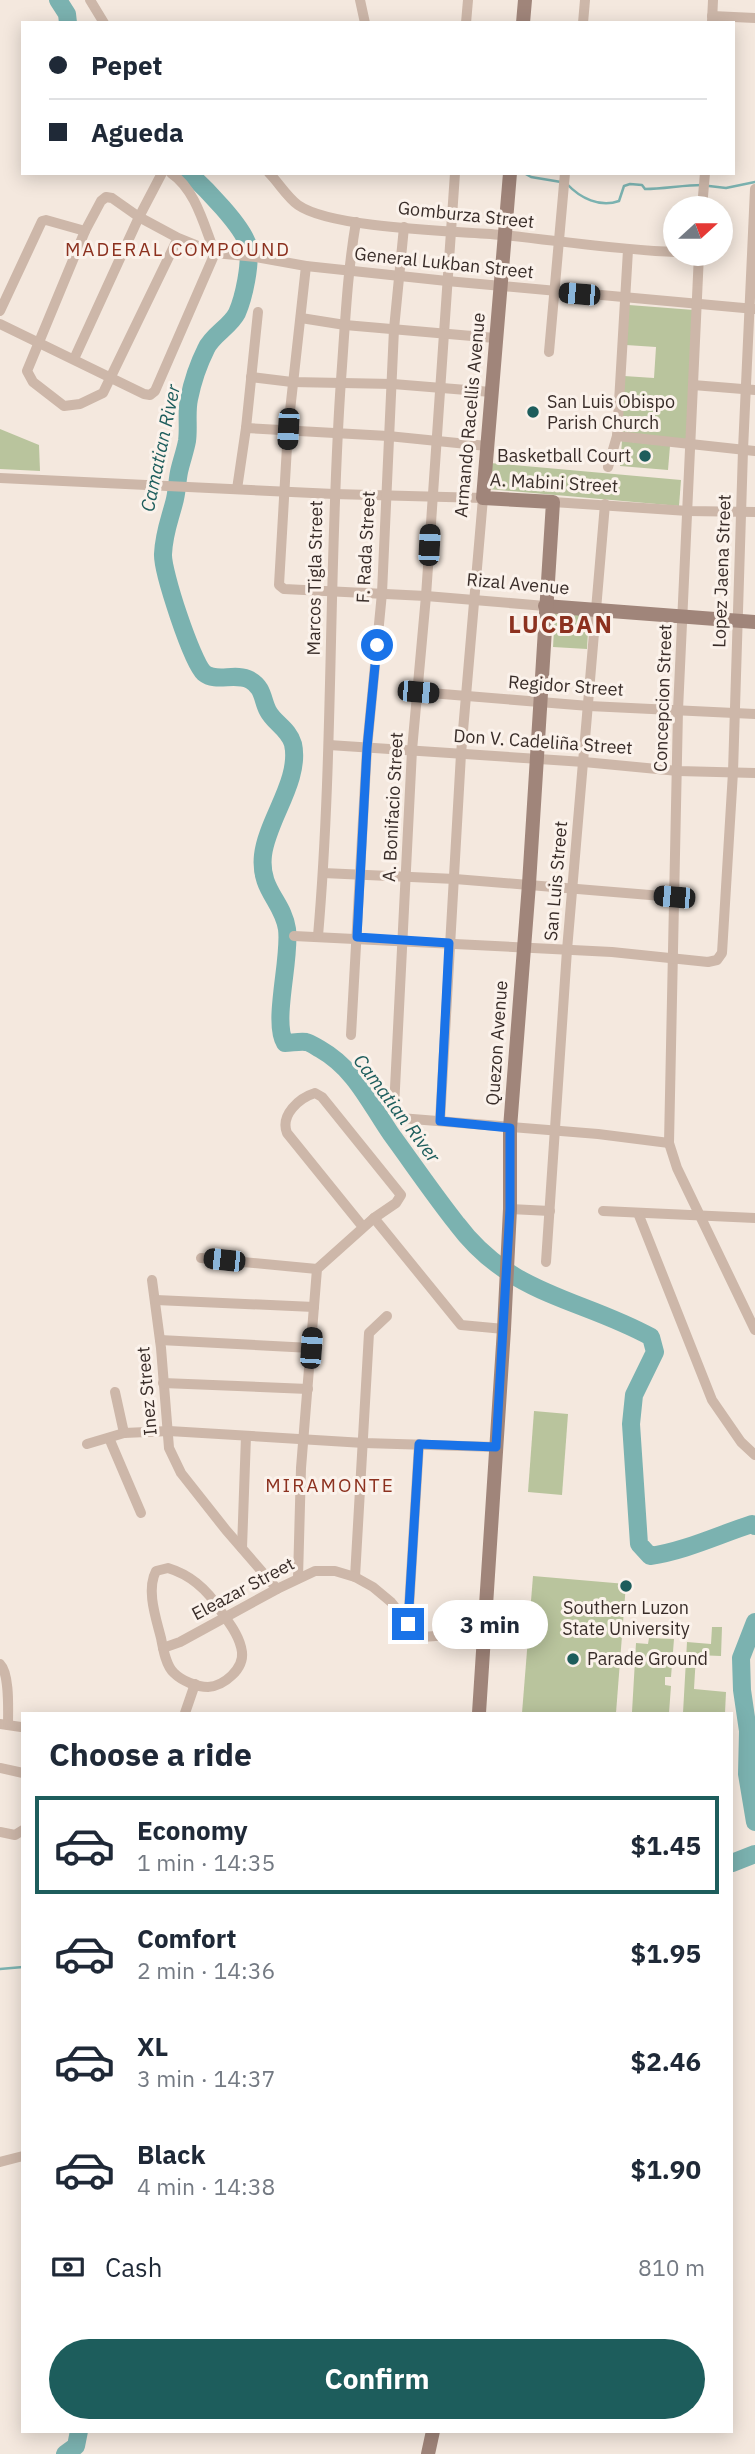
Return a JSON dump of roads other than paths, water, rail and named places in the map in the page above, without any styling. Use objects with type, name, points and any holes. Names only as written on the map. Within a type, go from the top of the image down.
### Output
[{"type":"main road","points":[[523,21],[525,0]]},
{"type":"main road","name":"Armando Racellis Avenue","points":[[483,498],[510,176]]},
{"type":"main road","name":"A. Mabini Street","points":[[483,498],[552,502]]},
{"type":"main road","name":"Quezon Avenue","points":[[479,1712],[504,1329],[510,1209],[510,1128],[529,884],[552,502]]},
{"type":"main road","name":"Rizal Avenue","points":[[545,606],[755,622]]},
{"type":"main road","points":[[428,2454],[433,2433]]},
{"type":"street","points":[[90,0],[103,21]]},
{"type":"street","points":[[359,0],[364,21]]},
{"type":"street","points":[[466,21],[468,0]]},
{"type":"street","points":[[583,21],[585,0]]},
{"type":"street","points":[[713,0],[712,20],[755,18]]},
{"type":"street","points":[[75,359],[139,217],[161,175]]},
{"type":"street","points":[[0,324],[144,394],[150,395],[155,391],[215,253],[190,192],[174,175]]},
{"type":"street","name":"Gomburza Street","points":[[271,175],[298,205],[323,216],[356,222],[663,251]]},
{"type":"street","name":"A. Bonifacio Street","points":[[440,1121],[400,1118],[394,1108],[412,750],[426,596],[455,175]]},
{"type":"street","points":[[703,196],[705,175]]},
{"type":"street","points":[[549,352],[565,176]]},
{"type":"street","name":"Lopez Jaena Street","points":[[673,957],[708,962],[717,960],[722,953],[733,772],[741,512],[749,451],[755,189]]},
{"type":"street","name":"General Lukban Street","points":[[85,231],[101,201],[106,197],[113,198],[139,217],[178,238],[215,253],[256,257],[306,267],[752,309]]},
{"type":"street","points":[[0,311],[42,221],[85,231],[27,371],[33,382],[64,406],[92,400],[103,393],[111,378],[178,238]]},
{"type":"street","name":"Marcos Tigla Street","points":[[318,936],[329,745],[336,432],[348,271],[356,222]]},
{"type":"street","name":"F. Rada Street","points":[[351,1035],[367,748],[382,593],[394,329],[404,227]]},
{"type":"street","points":[[608,467],[617,436],[628,250]]},
{"type":"street","name":"Concepcion Street","points":[[669,1143],[678,710],[699,266]]},
{"type":"street","points":[[284,492],[292,382],[306,267]]},
{"type":"street","points":[[237,489],[258,312]]},
{"type":"street","points":[[301,318],[345,325],[495,338]]},
{"type":"street","points":[[251,377],[292,382],[393,384],[491,392]]},
{"type":"street","points":[[693,384],[750,390]]},
{"type":"street","points":[[246,428],[336,432],[487,446]]},
{"type":"street","points":[[617,436],[749,451]]},
{"type":"street","name":"A. Mabini Street","points":[[0,478],[334,495],[483,498]]},
{"type":"street","name":"Rizal Avenue","points":[[284,492],[279,585],[284,589],[382,593],[545,606]]},
{"type":"street","name":"Armando Racellis Avenue","points":[[440,1121],[465,696],[483,498]]},
{"type":"street","name":"A. Mabini Street","points":[[552,502],[755,512]]},
{"type":"street","name":"San Luis Street","points":[[546,1262],[568,950],[605,504]]},
{"type":"street","name":"Regidor Street","points":[[418,692],[589,706],[755,713]]},
{"type":"street","name":"Don V. Cadeliña Street","points":[[329,745],[678,771],[755,773]]},
{"type":"street","points":[[323,873],[529,884],[674,897]]},
{"type":"street","points":[[294,936],[357,937],[673,957]]},
{"type":"street","points":[[298,1578],[303,1439],[317,1269],[363,1227],[396,1203],[401,1195],[322,1097],[315,1093],[307,1096],[285,1116],[283,1124],[287,1133],[363,1227]]},
{"type":"street","points":[[440,1121],[598,1134],[669,1143],[677,1168],[755,1330]]},
{"type":"street","points":[[510,1209],[550,1211]]},
{"type":"street","points":[[603,1211],[755,1218]]},
{"type":"street","points":[[638,1213],[712,1399],[741,1442],[755,1455]]},
{"type":"street","points":[[374,1218],[461,1325],[504,1329]]},
{"type":"street","points":[[201,1258],[317,1269]]},
{"type":"street","name":"Inez Street","points":[[152,1280],[169,1448],[181,1473],[277,1589]]},
{"type":"street","points":[[156,1300],[314,1307]]},
{"type":"street","points":[[355,1577],[369,1333],[387,1316]]},
{"type":"street","points":[[160,1340],[311,1348]]},
{"type":"street","points":[[163,1383],[308,1389]]},
{"type":"street","points":[[115,1392],[124,1433]]},
{"type":"street","points":[[87,1444],[124,1433],[169,1431],[364,1443],[496,1447]]},
{"type":"street","points":[[242,1548],[246,1436]]},
{"type":"street","points":[[109,1438],[141,1513]]},
{"type":"street","points":[[408,1624],[419,1444]]},
{"type":"street","points":[[167,1568],[183,1572],[199,1583],[225,1617],[239,1639],[243,1656],[239,1668],[223,1682],[208,1687],[195,1684],[172,1672],[163,1648],[152,1589],[152,1578],[156,1571],[167,1568]]},
{"type":"street","name":"Eleazar Street","points":[[163,1648],[180,1642],[315,1571],[335,1571],[355,1577],[373,1587],[391,1602],[408,1624],[423,1637],[485,1632]]},
{"type":"street","points":[[0,1664],[4,1668],[6,1683],[4,1725],[21,1727]]},
{"type":"street","points":[[185,1712],[195,1684]]},
{"type":"street","points":[[0,1768],[21,1773]]},
{"type":"street","points":[[0,1832],[15,1835],[21,1831]]},
{"type":"street","points":[[0,2162],[21,2156]]},
{"type":"waterway","name":"Camatian River","points":[[58,0],[67,14],[68,21]]},
{"type":"waterway","name":"Camatian River","points":[[191,175],[239,229],[248,246],[249,262],[237,313],[209,344],[192,387],[188,404],[187,441],[166,534],[164,564],[185,635],[204,673],[214,677],[244,678],[255,683],[266,707],[293,744],[292,772],[270,828],[263,855],[264,877],[285,919],[287,929],[280,1020],[285,1043],[310,1043],[343,1066],[457,1224],[478,1248],[500,1267],[548,1293],[651,1337],[655,1352],[634,1395],[631,1424],[639,1544],[650,1556],[689,1547],[752,1524],[755,1526]]},
{"type":"waterway","points":[[528,175],[561,182]]},
{"type":"waterway","points":[[709,186],[726,188],[755,182]]},
{"type":"waterway","points":[[567,184],[578,194],[605,203],[619,201],[624,186],[630,184],[642,185],[645,189],[702,185]]},
{"type":"waterway","name":"Camatian River","points":[[755,1622],[741,1658],[748,1731],[747,1774],[755,1822]]},
{"type":"waterway","points":[[733,1863],[755,1854]]},
{"type":"waterway","points":[[0,1969],[21,1967]]},
{"type":"waterway","points":[[65,2454],[76,2446],[79,2433]]},
{"type":"place","name":"San Luis Obispo Parish Church","points":[[533,412]]},
{"type":"place","name":"Basketball Court","points":[[645,456]]},
{"type":"place","name":"Southern Luzon State University","points":[[626,1586]]},
{"type":"place","name":"Parade Ground","points":[[573,1659]]},
{"type":"district","name":"MADERAL COMPOUND","points":[[178,249]]},
{"type":"district","name":"LUCBAN","points":[[561,625]]},
{"type":"district","name":"MIRAMONTE","points":[[330,1485]]}]
